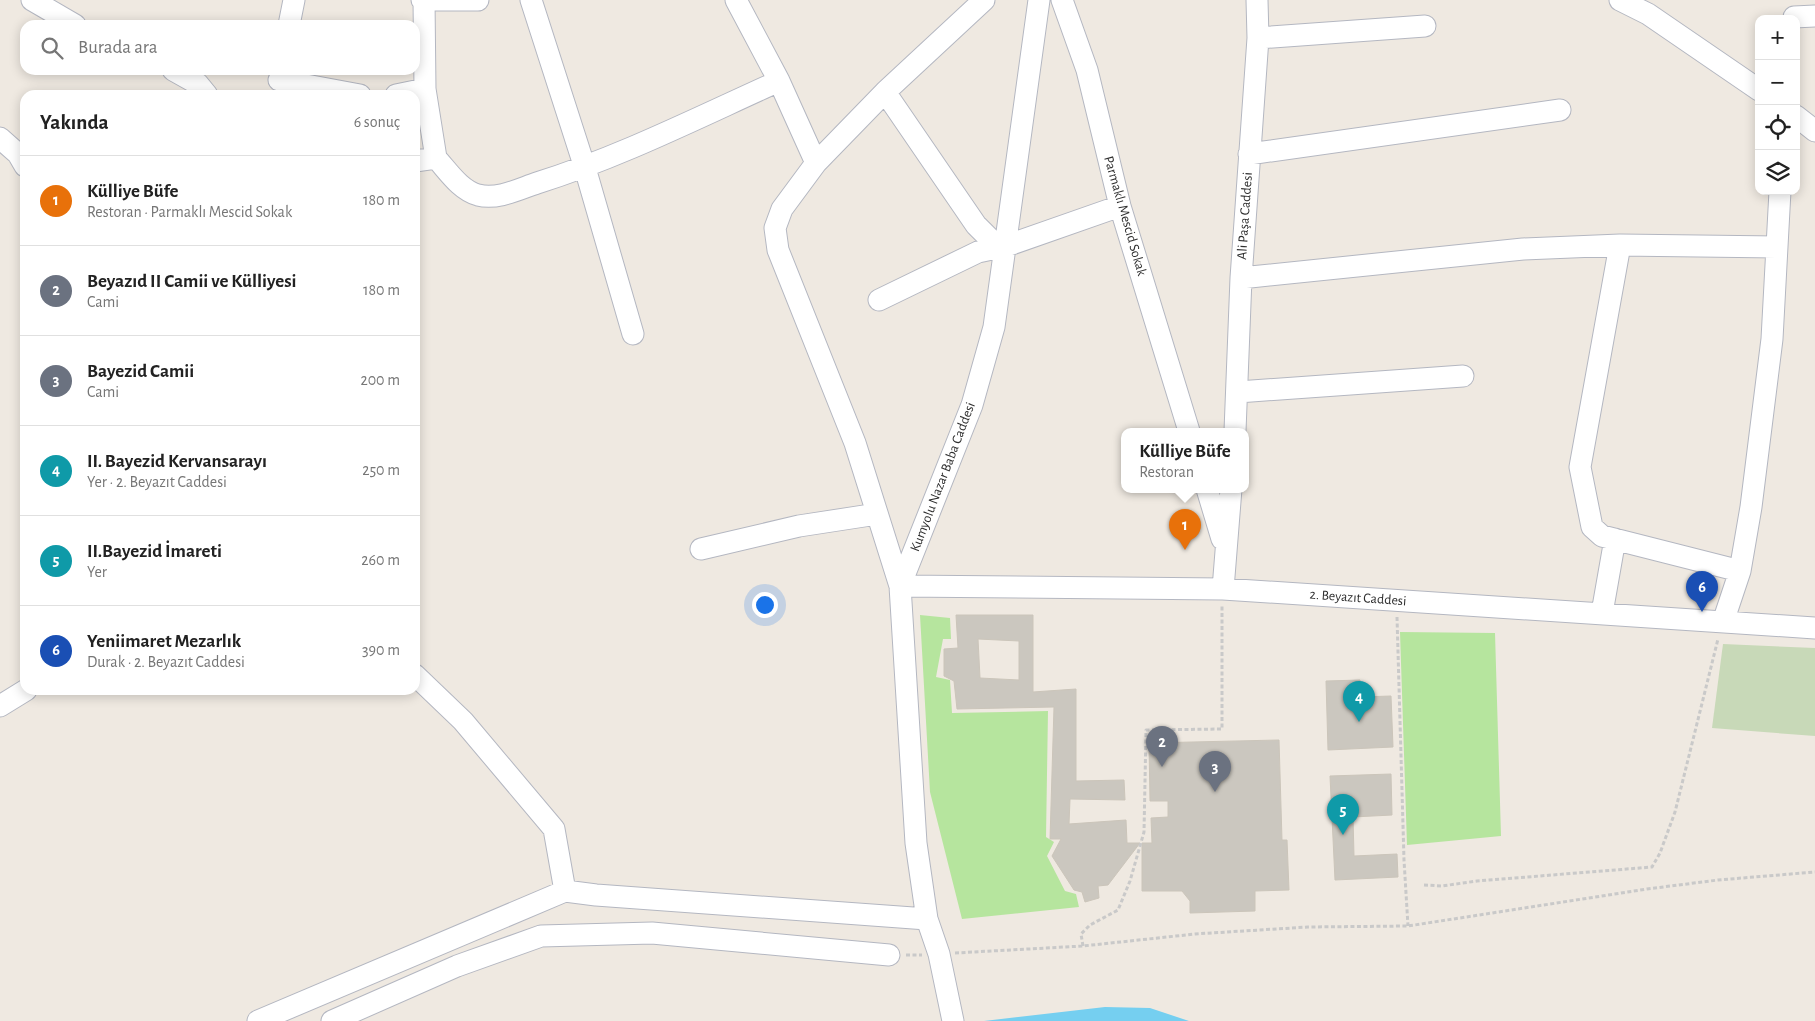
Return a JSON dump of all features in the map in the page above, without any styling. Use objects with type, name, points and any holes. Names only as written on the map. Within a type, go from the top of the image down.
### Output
[{"type":"street","points":[[32,0],[66,20]]},
{"type":"street","points":[[290,20],[294,0]]},
{"type":"street","points":[[478,0],[423,0],[425,89],[436,158],[461,185],[480,195],[504,194],[584,168],[779,81]]},
{"type":"street","points":[[531,0],[584,168],[633,334]]},
{"type":"street","points":[[736,0],[779,81],[816,163]]},
{"type":"street","points":[[900,586],[854,443],[776,238],[776,222],[782,208],[816,163],[885,92],[984,0]]},
{"type":"street","name":"Kumyolu Nazar Baba Caddesi","points":[[953,1021],[939,954],[927,919],[916,843],[900,586],[972,405],[994,327],[1039,0]]},
{"type":"street","name":"Parmaklı Mescid Sokak","points":[[1062,0],[1086,70],[1120,206],[1188,428]]},
{"type":"street","name":"Ali Paşa Caddesi","points":[[1235,428],[1241,278],[1258,38],[1257,0]]},
{"type":"street","points":[[1620,0],[1650,7],[1755,87]]},
{"type":"street","points":[[1794,12],[1815,16]]},
{"type":"street","points":[[1258,38],[1425,26]]},
{"type":"street","points":[[183,75],[198,84],[203,90]]},
{"type":"street","points":[[281,82],[330,90]]},
{"type":"street","points":[[420,90],[425,89]]},
{"type":"street","points":[[885,92],[976,225],[990,239],[1006,246]]},
{"type":"street","points":[[1249,154],[1560,110]]},
{"type":"street","points":[[1800,119],[1815,131]]},
{"type":"street","points":[[0,138],[20,157]]},
{"type":"street","points":[[420,160],[436,158]]},
{"type":"street","points":[[1723,622],[1740,571],[1751,507],[1772,339],[1780,195]]},
{"type":"street","points":[[879,300],[978,252],[1006,246],[1120,206]]},
{"type":"street","points":[[1241,278],[1523,248],[1620,246],[1778,247]]},
{"type":"street","points":[[1620,246],[1580,467],[1592,527],[1602,536],[1740,571]]},
{"type":"street","points":[[1238,392],[1463,376]]},
{"type":"street","points":[[1208,493],[1226,552]]},
{"type":"street","points":[[1223,589],[1231,493]]},
{"type":"street","points":[[700,549],[799,526],[877,514]]},
{"type":"street","points":[[1602,613],[1615,539]]},
{"type":"street","name":"2. Beyazıt Caddesi","points":[[900,586],[1223,589],[1815,628]]},
{"type":"street","points":[[420,681],[463,721],[554,829],[565,891]]},
{"type":"street","points":[[0,706],[20,694]]},
{"type":"street","points":[[258,1021],[565,891],[596,895],[927,919]]},
{"type":"street","points":[[332,1021],[457,966],[541,936],[652,933],[889,955]]},
{"type":"path","points":[[1083,946],[1081,934],[1090,925],[1118,910],[1130,881],[1144,832],[1146,730],[1222,729],[1223,589]]},
{"type":"path","points":[[1396,600],[1404,860],[1408,926]]},
{"type":"path","points":[[1424,884],[1442,886],[1477,881],[1652,866],[1660,853],[1676,812],[1723,622]]},
{"type":"path","points":[[889,955],[1083,946],[1195,934],[1308,927],[1408,926],[1656,888],[1815,872]]},
{"type":"green space","points":[[920,615],[950,618],[951,639],[943,639],[936,677],[950,680],[952,713],[1048,711],[1046,837],[1054,842],[1047,856],[1065,891],[1076,894],[1079,907],[962,919],[930,792]]},
{"type":"green space","points":[[1400,632],[1495,633],[1501,836],[1407,845]]},
{"type":"green space","points":[[1723,644],[1815,648],[1815,736],[1712,728]]},
{"type":"water","points":[[1105,1007],[1150,1008],[1189,1021],[984,1021]]},
{"type":"building","points":[[956,615],[1033,615],[1033,692],[1076,689],[1076,781],[1124,780],[1125,800],[1070,799],[1069,824],[1126,820],[1127,843],[1140,843],[1108,885],[1098,886],[1099,898],[1085,902],[1082,892],[1074,890],[1052,856],[1061,839],[1050,839],[1054,707],[957,709],[954,681],[944,676],[944,649],[958,648]],"holes":[[[978,639],[1019,641],[1019,680],[980,678]]]},
{"type":"building","points":[[1360,680],[1361,697],[1391,696],[1393,747],[1328,750],[1326,681]]},
{"type":"building","points":[[1279,740],[1282,840],[1287,840],[1289,890],[1255,891],[1255,911],[1190,913],[1190,901],[1182,891],[1142,891],[1142,843],[1152,843],[1151,818],[1168,817],[1168,801],[1150,801],[1149,743]]},
{"type":"building","points":[[1391,774],[1392,815],[1353,817],[1354,856],[1397,854],[1398,877],[1335,880],[1330,776]]},
{"type":"place","name":"Külliye Büfe","points":[[1185,550]]},
{"type":"place","name":"Yeniimaret Mezarlık","points":[[1702,612]]},
{"type":"place","name":"II. Bayezid Kervansarayı","points":[[1359,722]]},
{"type":"place","name":"Beyazıd II Camii ve Külliyesi","points":[[1162,767]]},
{"type":"place","name":"Bayezid Camii","points":[[1215,792]]},
{"type":"place","name":"II.Bayezid İmareti","points":[[1343,835]]}]
